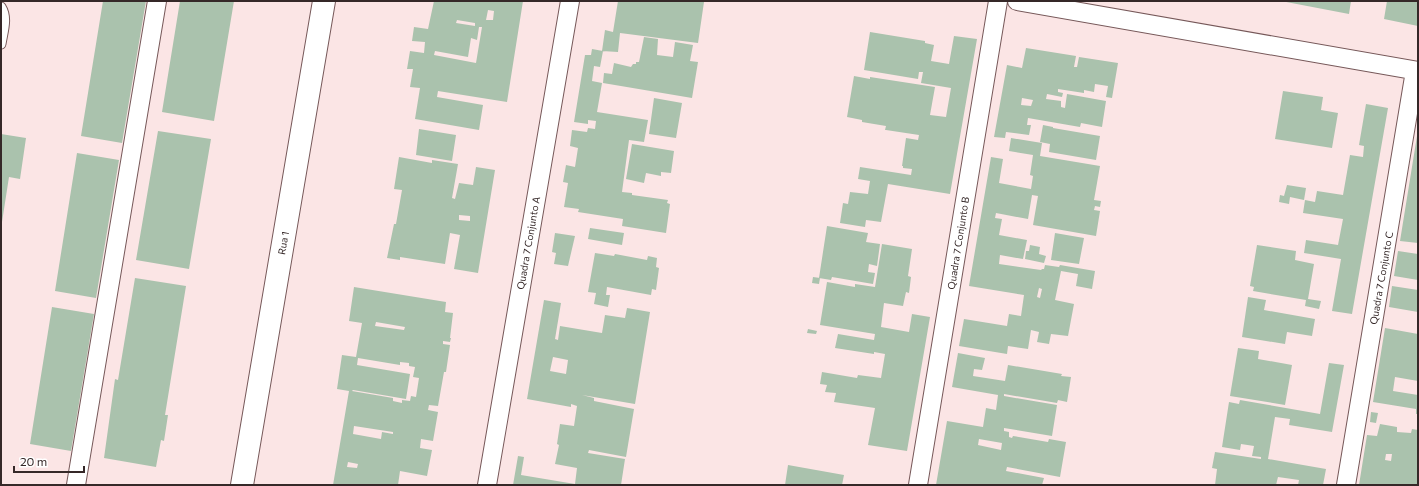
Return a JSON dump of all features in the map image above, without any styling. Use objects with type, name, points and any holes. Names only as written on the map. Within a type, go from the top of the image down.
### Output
[{"type":"street","points":[[76,485],[157,1]]},
{"type":"street","name":"Rua 1","points":[[242,485],[324,1]]},
{"type":"street","name":"Quadra 7 Conjunto A","points":[[487,485],[570,1]]},
{"type":"street","name":"Quadra 7 Conjunto B","points":[[918,485],[998,1]]},
{"type":"street","points":[[1016,1],[1417,71]]},
{"type":"street","name":"Quadra 7 Conjunto C","points":[[1346,485],[1417,71]]},
{"type":"lane","points":[[1,7],[5,20],[1,44]]},
{"type":"building","points":[[103,1],[146,1],[122,143],[81,136]]},
{"type":"building","points":[[180,1],[234,1],[214,121],[162,112]]},
{"type":"building","points":[[434,1],[523,1],[507,102],[438,91],[437,97],[483,105],[479,130],[415,119],[420,88],[410,87],[413,69],[407,69],[410,51],[424,53],[425,42],[412,41],[414,27],[428,29]],"holes":[[[488,10],[494,11],[493,20],[486,20]],[[457,20],[475,23],[475,26],[456,23]],[[479,27],[482,27],[476,63],[434,55],[435,51],[468,57],[471,38],[477,40]]]},
{"type":"building","points":[[618,1],[704,2],[698,43],[620,33],[618,52],[602,51],[605,30],[613,32]]},
{"type":"building","points":[[1281,1],[1351,1],[1349,14]]},
{"type":"building","points":[[1387,1],[1418,1],[1418,26],[1384,19]]},
{"type":"building","points":[[870,32],[925,41],[925,43],[934,45],[931,61],[949,64],[954,36],[977,39],[950,194],[888,184],[881,222],[866,220],[865,227],[840,223],[843,203],[848,204],[850,192],[868,194],[870,181],[858,179],[860,167],[911,175],[912,169],[903,168],[902,166],[906,138],[918,140],[919,135],[885,130],[886,126],[862,122],[862,120],[847,117],[854,76],[935,87],[930,115],[946,117],[951,88],[921,83],[923,72],[919,72],[918,79],[864,70]]},
{"type":"building","points":[[644,37],[658,39],[657,55],[673,57],[675,42],[693,45],[690,61],[698,62],[692,98],[603,83],[604,73],[612,74],[614,63],[631,67],[633,64],[636,64],[636,62],[639,62]]},
{"type":"building","points":[[1026,48],[1076,56],[1074,67],[1077,67],[1079,57],[1118,63],[1112,98],[1106,97],[1108,86],[1095,84],[1094,92],[1084,90],[1084,93],[1058,89],[1058,92],[1063,93],[1062,97],[1047,94],[1046,99],[1061,101],[1061,107],[1065,108],[1067,94],[1106,101],[1102,127],[1081,123],[1080,127],[1028,118],[1027,125],[1031,125],[1029,135],[1006,132],[1005,138],[994,137],[1007,65],[1022,68]],"holes":[[[1022,98],[1033,100],[1031,106],[1021,105]]]},
{"type":"building","points":[[592,49],[603,51],[600,67],[594,66],[592,81],[602,83],[597,112],[648,120],[644,142],[629,140],[622,192],[632,193],[632,195],[668,200],[667,203],[670,204],[666,233],[622,226],[623,219],[578,212],[579,209],[564,207],[568,183],[563,182],[566,165],[575,167],[578,148],[570,146],[572,130],[587,132],[588,128],[595,129],[596,121],[588,120],[588,124],[574,122],[585,55],[591,55]]},
{"type":"building","points":[[1283,91],[1323,97],[1321,110],[1338,113],[1332,148],[1275,139]]},
{"type":"building","points":[[654,98],[682,103],[676,138],[649,134]]},
{"type":"building","points":[[1366,104],[1388,108],[1352,314],[1332,311],[1341,259],[1304,253],[1306,240],[1338,245],[1343,219],[1303,213],[1305,200],[1315,202],[1317,191],[1343,195],[1350,155],[1363,157],[1364,146],[1359,145]]},
{"type":"building","points":[[1043,125],[1100,136],[1096,160],[1049,152],[1050,144],[1040,142]]},
{"type":"building","points":[[419,129],[456,135],[452,161],[416,155]]},
{"type":"building","points":[[158,131],[211,139],[189,269],[136,260]]},
{"type":"building","points":[[1,134],[26,138],[20,179],[9,177],[2,222]]},
{"type":"building","points":[[1418,136],[1418,243],[1400,241]]},
{"type":"building","points":[[1011,138],[1042,143],[1040,156],[1100,166],[1094,200],[1101,201],[1100,207],[1095,206],[1094,210],[1100,211],[1096,236],[1033,225],[1038,196],[1032,195],[1028,219],[996,213],[995,218],[1002,219],[999,235],[1027,240],[1023,259],[1000,255],[999,264],[1041,270],[1044,269],[1045,265],[1059,267],[1060,265],[1095,271],[1092,289],[1076,286],[1078,274],[1061,271],[1055,300],[1074,304],[1068,336],[1051,334],[1049,344],[1037,342],[1039,332],[1031,330],[1028,349],[1008,346],[1007,354],[959,346],[964,319],[1007,326],[1009,314],[1021,316],[1024,295],[969,286],[991,157],[1003,159],[999,183],[1031,189],[1033,176],[1030,175],[1033,155],[1009,151]],"holes":[[[1039,288],[1042,289],[1040,298],[1037,297]]]},
{"type":"building","points":[[632,144],[674,151],[671,173],[661,172],[661,176],[646,173],[644,183],[626,179]]},
{"type":"building","points":[[77,153],[119,160],[96,298],[55,291]]},
{"type":"building","points":[[399,157],[432,163],[432,160],[458,164],[452,198],[455,199],[459,183],[473,185],[476,167],[495,170],[478,273],[454,269],[460,235],[450,233],[445,264],[400,257],[400,260],[387,258],[394,224],[396,224],[402,190],[394,189]],"holes":[[[459,215],[470,216],[470,221],[459,220]]]},
{"type":"building","points":[[1287,185],[1306,188],[1304,200],[1290,197],[1289,204],[1279,202],[1280,195],[1284,196]]},
{"type":"building","points":[[827,226],[868,233],[866,242],[880,244],[877,266],[869,264],[868,272],[875,273],[873,284],[832,277],[831,280],[819,278]]},
{"type":"building","points":[[590,228],[624,233],[622,245],[588,239]]},
{"type":"building","points":[[555,233],[575,236],[568,266],[554,264],[556,253],[552,252]]},
{"type":"building","points":[[1055,233],[1084,238],[1079,264],[1051,260]]},
{"type":"building","points":[[882,244],[912,249],[908,276],[911,277],[909,293],[906,292],[903,306],[884,303],[881,327],[909,332],[912,314],[930,317],[907,451],[868,445],[875,408],[834,402],[836,393],[825,392],[827,385],[820,384],[822,372],[857,378],[858,375],[881,378],[885,354],[874,352],[874,354],[835,348],[838,334],[874,340],[875,334],[820,325],[827,282],[855,287],[855,284],[875,287]]},
{"type":"building","points":[[1030,245],[1040,247],[1039,254],[1046,256],[1044,263],[1025,259],[1026,251],[1029,251]]},
{"type":"building","points":[[1257,245],[1296,251],[1295,260],[1314,264],[1308,299],[1321,301],[1319,309],[1305,306],[1306,300],[1253,291],[1254,287],[1250,286]]},
{"type":"building","points":[[1398,251],[1418,254],[1418,280],[1394,276]]},
{"type":"building","points":[[595,253],[614,256],[615,254],[647,260],[648,256],[657,258],[656,267],[659,268],[656,290],[652,289],[651,295],[607,287],[606,295],[610,295],[608,307],[594,304],[596,293],[588,292]]},
{"type":"building","points":[[813,277],[820,278],[819,284],[812,283]]},
{"type":"building","points":[[135,278],[186,286],[165,415],[168,415],[164,441],[161,440],[156,467],[104,458],[115,379],[118,380]]},
{"type":"building","points":[[1392,286],[1418,290],[1418,312],[1389,307]]},
{"type":"building","points":[[354,287],[446,302],[445,312],[453,313],[450,342],[443,341],[443,344],[450,345],[446,372],[444,372],[438,406],[429,405],[428,410],[438,412],[433,441],[421,439],[420,448],[432,450],[427,476],[400,471],[398,485],[333,485],[349,391],[337,389],[342,355],[356,357],[362,323],[349,321]],"holes":[[[376,322],[405,327],[404,330],[375,326]],[[358,358],[400,365],[400,362],[409,363],[409,366],[415,367],[413,377],[419,378],[416,397],[411,396],[410,401],[402,400],[402,403],[393,401],[393,398],[352,391],[406,399],[410,374],[357,365]],[[354,426],[393,432],[393,434],[382,432],[381,439],[353,434]],[[348,462],[358,464],[357,468],[347,467]]]},
{"type":"building","points":[[1248,297],[1266,300],[1264,310],[1315,319],[1312,336],[1287,332],[1285,344],[1242,337]]},
{"type":"building","points":[[544,300],[561,303],[555,339],[558,340],[560,326],[602,333],[605,315],[625,318],[627,308],[650,312],[635,404],[582,395],[594,398],[594,401],[634,409],[626,457],[589,450],[588,453],[625,459],[621,485],[513,485],[518,456],[524,457],[521,475],[575,484],[577,468],[555,464],[559,445],[557,444],[560,424],[574,426],[577,406],[571,404],[571,407],[527,399]],"holes":[[[553,357],[568,360],[566,374],[550,371]]]},
{"type":"building","points":[[52,307],[94,314],[71,451],[30,444]]},
{"type":"building","points":[[1385,328],[1418,334],[1418,381],[1395,377],[1393,391],[1418,395],[1418,414],[1416,414],[1416,409],[1373,402]]},
{"type":"building","points":[[808,329],[817,331],[816,334],[807,333]]},
{"type":"building","points":[[1238,348],[1259,351],[1258,359],[1292,365],[1285,405],[1230,396]]},
{"type":"building","points":[[958,353],[985,358],[982,370],[974,369],[973,376],[1005,381],[1008,365],[1062,374],[1061,376],[1071,377],[1067,402],[1058,400],[1057,403],[1004,394],[1004,396],[1057,405],[1052,436],[1004,428],[1004,431],[1009,432],[1009,437],[1012,438],[1013,436],[1048,442],[1049,439],[1066,442],[1060,477],[1007,467],[1006,471],[1044,478],[1042,485],[936,485],[947,421],[983,427],[986,408],[996,410],[998,395],[952,387]],"holes":[[[979,439],[1002,443],[1001,450],[978,445]]]},
{"type":"building","points":[[1329,363],[1344,365],[1332,432],[1289,425],[1290,419],[1275,417],[1268,459],[1326,469],[1323,485],[1298,485],[1299,480],[1278,477],[1276,485],[1215,485],[1217,469],[1212,468],[1215,452],[1261,459],[1261,457],[1252,456],[1254,446],[1241,444],[1240,450],[1222,447],[1229,402],[1239,404],[1240,400],[1320,414]]},
{"type":"building","points":[[1371,412],[1378,413],[1376,423],[1370,422]]},
{"type":"building","points":[[1380,424],[1397,427],[1397,432],[1411,433],[1412,429],[1418,430],[1418,485],[1359,485],[1367,435],[1377,436]],"holes":[[[1386,454],[1392,454],[1391,461],[1385,460]]]},
{"type":"building","points":[[788,465],[844,475],[842,485],[785,485]]}]
